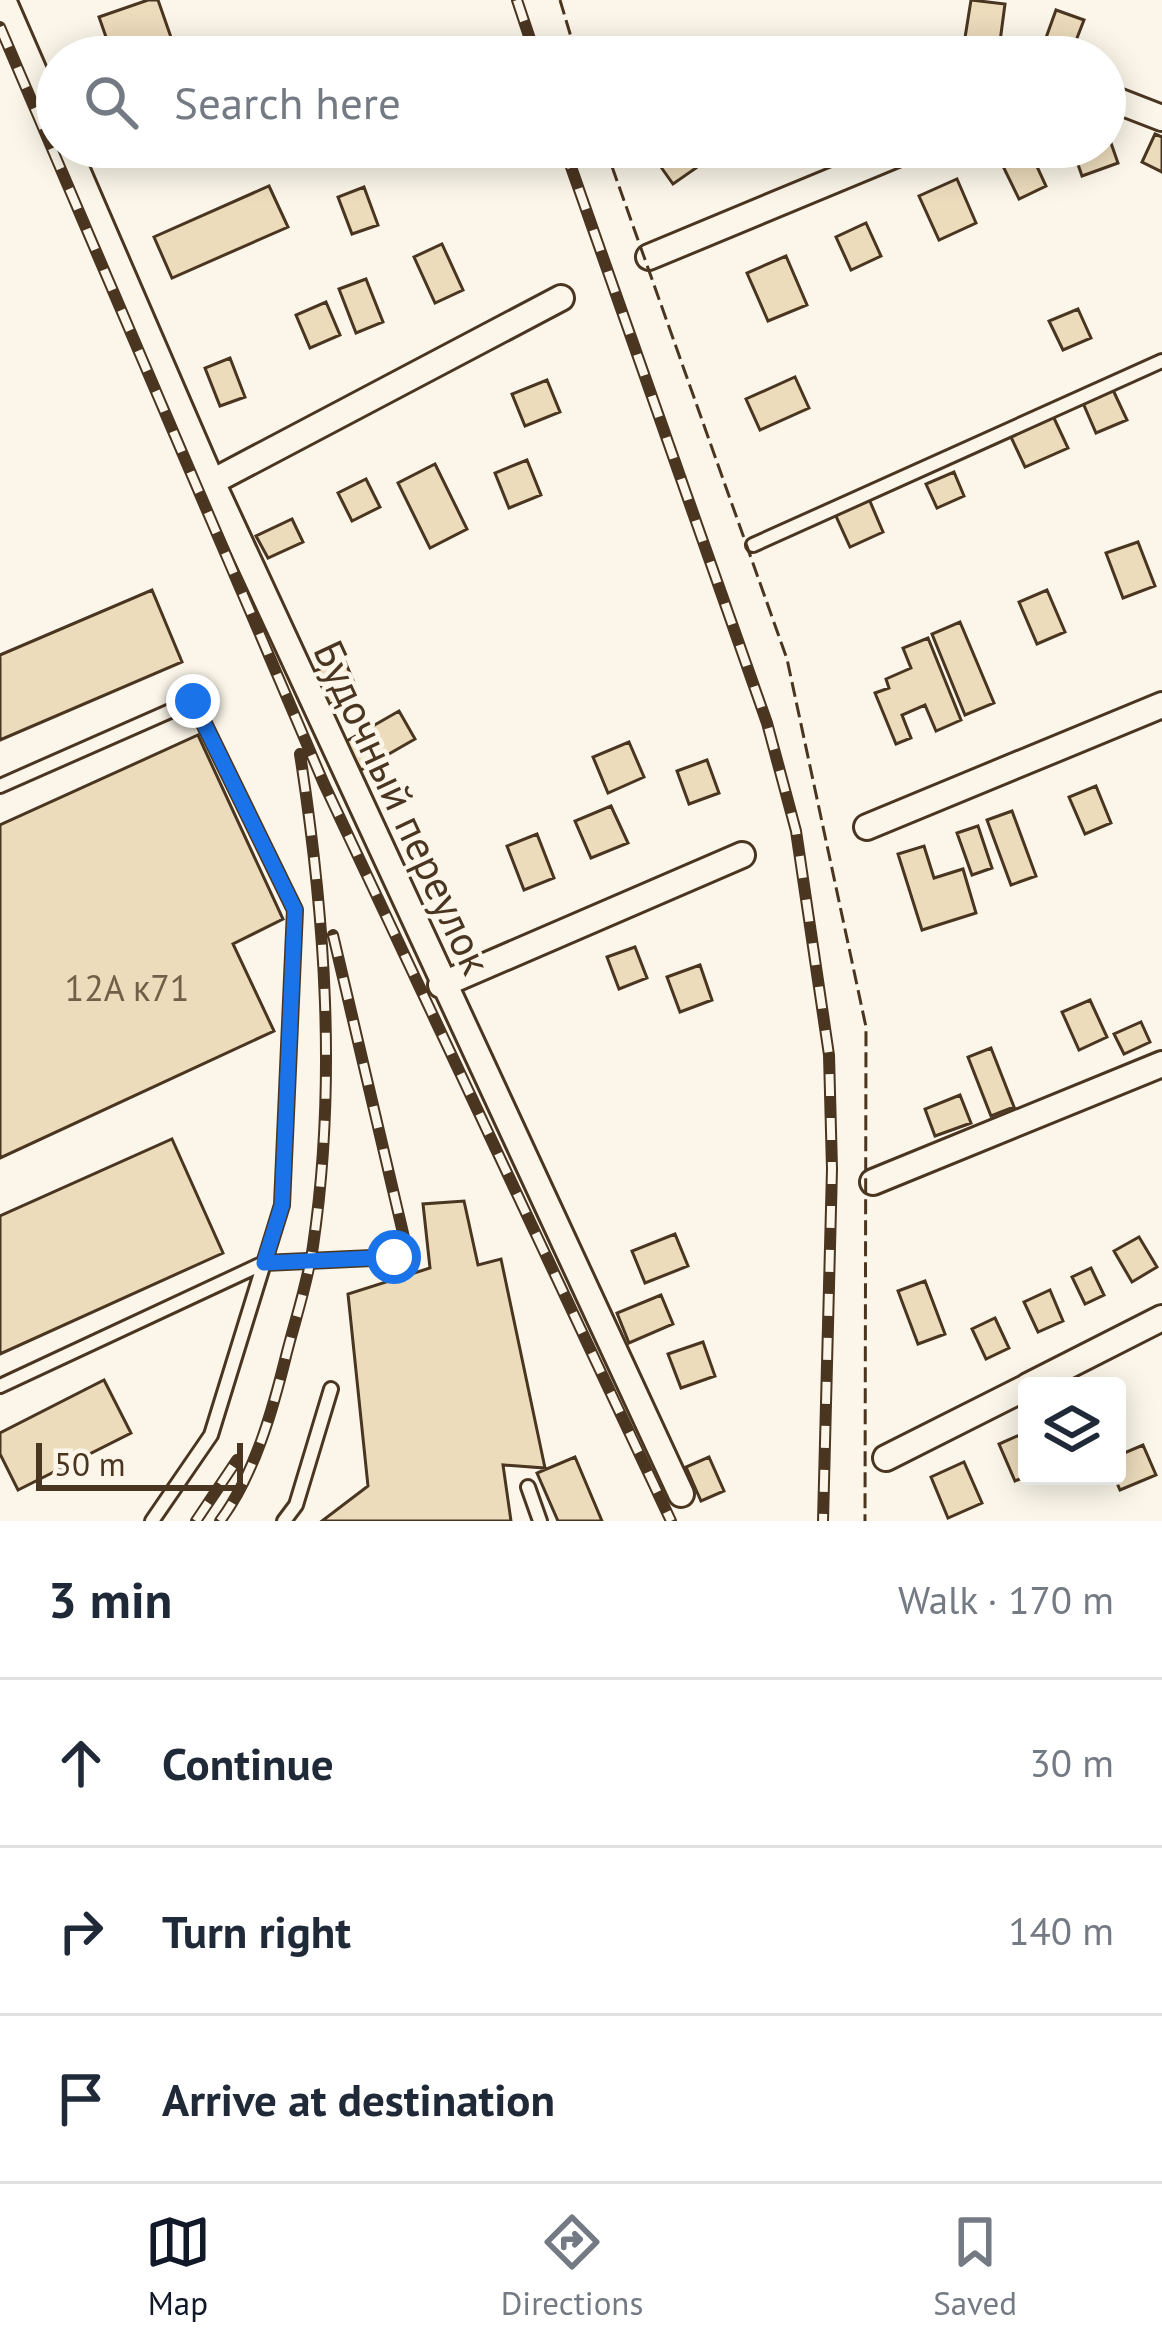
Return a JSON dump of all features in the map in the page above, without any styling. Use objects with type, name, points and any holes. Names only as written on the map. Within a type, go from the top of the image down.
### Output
[{"type":"street","points":[[3,0],[36,76]]},
{"type":"street","points":[[1126,104],[1162,118]]},
{"type":"street","name":"Будочный переулок","points":[[76,168],[212,482],[441,985],[681,1494]]},
{"type":"street","points":[[649,257],[863,168]]},
{"type":"street","points":[[212,482],[561,298]]},
{"type":"street","points":[[867,827],[1162,705]]},
{"type":"street","points":[[441,985],[742,855]]},
{"type":"street","points":[[873,1182],[1162,1064]]},
{"type":"street","points":[[1046,1377],[1162,1318]]},
{"type":"street","points":[[886,1458],[1018,1391]]},
{"type":"lane","points":[[753,545],[1162,362]]},
{"type":"lane","points":[[0,786],[193,701],[295,910],[282,1205],[211,1435],[152,1521]]},
{"type":"lane","points":[[0,1386],[264,1263],[394,1257]]},
{"type":"lane","points":[[284,1521],[296,1504],[332,1388]]},
{"type":"lane","points":[[529,1487],[540,1521]]},
{"type":"building","points":[[158,0],[171,36],[106,36],[99,17]]},
{"type":"building","points":[[971,0],[1005,4],[1001,36],[965,36]]},
{"type":"building","points":[[1056,10],[1084,20],[1078,36],[1047,36]]},
{"type":"building","points":[[1155,134],[1162,137],[1162,172],[1142,162]]},
{"type":"building","points":[[662,168],[696,168],[673,184]]},
{"type":"building","points":[[1004,168],[1038,168],[1046,186],[1019,199]]},
{"type":"building","points":[[1079,168],[1104,168],[1082,176]]},
{"type":"building","points":[[957,179],[976,223],[939,240],[919,196]]},
{"type":"building","points":[[269,186],[288,227],[172,278],[154,237]]},
{"type":"building","points":[[364,187],[378,225],[352,234],[338,197]]},
{"type":"building","points":[[866,223],[881,256],[851,270],[836,237]]},
{"type":"building","points":[[442,244],[463,290],[435,303],[414,257]]},
{"type":"building","points":[[786,256],[807,305],[768,321],[747,273]]},
{"type":"building","points":[[366,279],[383,322],[356,333],[339,289]]},
{"type":"building","points":[[326,302],[340,335],[310,348],[296,315]]},
{"type":"building","points":[[1078,309],[1091,338],[1063,350],[1049,321]]},
{"type":"building","points":[[230,358],[245,397],[220,406],[205,368]]},
{"type":"building","points":[[795,377],[809,408],[760,430],[746,399]]},
{"type":"building","points":[[547,380],[560,412],[525,426],[512,394]]},
{"type":"building","points":[[1113,390],[1127,420],[1096,433],[1083,403]]},
{"type":"building","points":[[1053,416],[1068,448],[1025,467],[1010,435]]},
{"type":"building","points":[[527,460],[541,495],[509,508],[495,473]]},
{"type":"building","points":[[435,464],[467,529],[430,548],[398,483]]},
{"type":"building","points":[[954,472],[964,496],[937,508],[926,484]]},
{"type":"building","points":[[366,479],[380,507],[352,521],[338,493]]},
{"type":"building","points":[[869,499],[883,532],[850,547],[835,514]]},
{"type":"building","points":[[292,519],[303,542],[268,558],[256,536]]},
{"type":"building","points":[[1138,542],[1155,586],[1123,598],[1106,553]]},
{"type":"building","points":[[152,590],[182,662],[0,740],[0,655]]},
{"type":"building","points":[[1047,590],[1065,632],[1037,644],[1019,602]]},
{"type":"building","points":[[960,622],[994,703],[965,715],[932,634]]},
{"type":"building","points":[[928,638],[961,720],[936,731],[925,705],[902,715],[911,738],[896,744],[875,693],[889,688],[886,679],[911,668],[903,648]]},
{"type":"building","points":[[344,659],[358,692],[319,709],[305,675]]},
{"type":"building","points":[[399,711],[415,739],[361,770],[345,742]]},
{"type":"building","points":[[198,735],[283,919],[233,944],[274,1031],[0,1158],[0,825]]},
{"type":"building","points":[[629,742],[644,777],[608,793],[593,757]]},
{"type":"building","points":[[707,760],[719,793],[689,804],[677,771]]},
{"type":"building","points":[[1096,786],[1111,823],[1085,834],[1069,797]]},
{"type":"building","points":[[611,806],[628,843],[591,858],[575,821]]},
{"type":"building","points":[[1012,811],[1036,876],[1011,885],[987,820]]},
{"type":"building","points":[[978,826],[992,868],[972,875],[957,833]]},
{"type":"building","points":[[537,834],[554,878],[524,890],[507,846]]},
{"type":"building","points":[[924,846],[934,878],[963,869],[976,913],[922,930],[898,854]]},
{"type":"building","points":[[635,947],[647,978],[619,989],[607,957]]},
{"type":"building","points":[[700,965],[712,1000],[680,1012],[667,977]]},
{"type":"building","points":[[1090,1000],[1107,1037],[1079,1050],[1062,1012]]},
{"type":"building","points":[[1141,1022],[1150,1042],[1124,1054],[1114,1034]]},
{"type":"building","points":[[991,1048],[1014,1107],[991,1116],[968,1057]]},
{"type":"building","points":[[960,1095],[971,1123],[935,1136],[925,1109]]},
{"type":"building","points":[[172,1139],[223,1253],[0,1354],[0,1216]]},
{"type":"building","points":[[464,1201],[478,1265],[501,1259],[545,1468],[503,1465],[511,1521],[322,1521],[368,1486],[348,1294],[430,1268],[423,1204]]},
{"type":"building","points":[[675,1234],[688,1266],[645,1283],[632,1251]]},
{"type":"building","points":[[1139,1237],[1157,1267],[1132,1282],[1114,1251]]},
{"type":"building","points":[[1091,1268],[1104,1295],[1085,1304],[1072,1277]]},
{"type":"building","points":[[925,1281],[945,1334],[918,1344],[898,1291]]},
{"type":"building","points":[[1050,1290],[1063,1321],[1038,1332],[1024,1302]]},
{"type":"building","points":[[661,1295],[673,1324],[629,1343],[617,1313]]},
{"type":"building","points":[[995,1318],[1009,1348],[986,1359],[972,1329]]},
{"type":"building","points":[[703,1342],[715,1376],[681,1388],[668,1354]]},
{"type":"building","points":[[104,1380],[131,1433],[18,1490],[0,1454],[0,1433]]},
{"type":"building","points":[[1018,1436],[1018,1480],[1015,1481],[999,1444]]},
{"type":"building","points":[[1143,1445],[1156,1475],[1120,1490],[1118,1485],[1126,1485],[1126,1452]]},
{"type":"building","points":[[575,1457],[602,1521],[558,1521],[537,1473]]},
{"type":"building","points":[[709,1457],[724,1491],[701,1501],[686,1467]]},
{"type":"building","points":[[964,1462],[982,1503],[948,1518],[931,1477]]},
{"type":"railway","points":[[517,0],[529,36]]},
{"type":"railway","points":[[0,27],[36,111]]},
{"type":"railway","points":[[60,168],[324,784],[671,1521]]},
{"type":"railway","points":[[571,168],[767,723],[796,831],[829,1055],[832,1169],[823,1521]]},
{"type":"railway","points":[[220,1521],[253,1462],[276,1396],[308,1272],[320,1184],[325,999],[300,754]]},
{"type":"railway","points":[[333,935],[411,1267]]},
{"type":"railway","points":[[196,1521],[237,1460]]},
{"type":"fence","points":[[560,0],[571,36]]},
{"type":"fence","points":[[612,168],[787,659],[866,1027],[865,1521]]},
{"type":"route","points":[[193,701],[295,910],[282,1205],[264,1263],[394,1257]]}]
